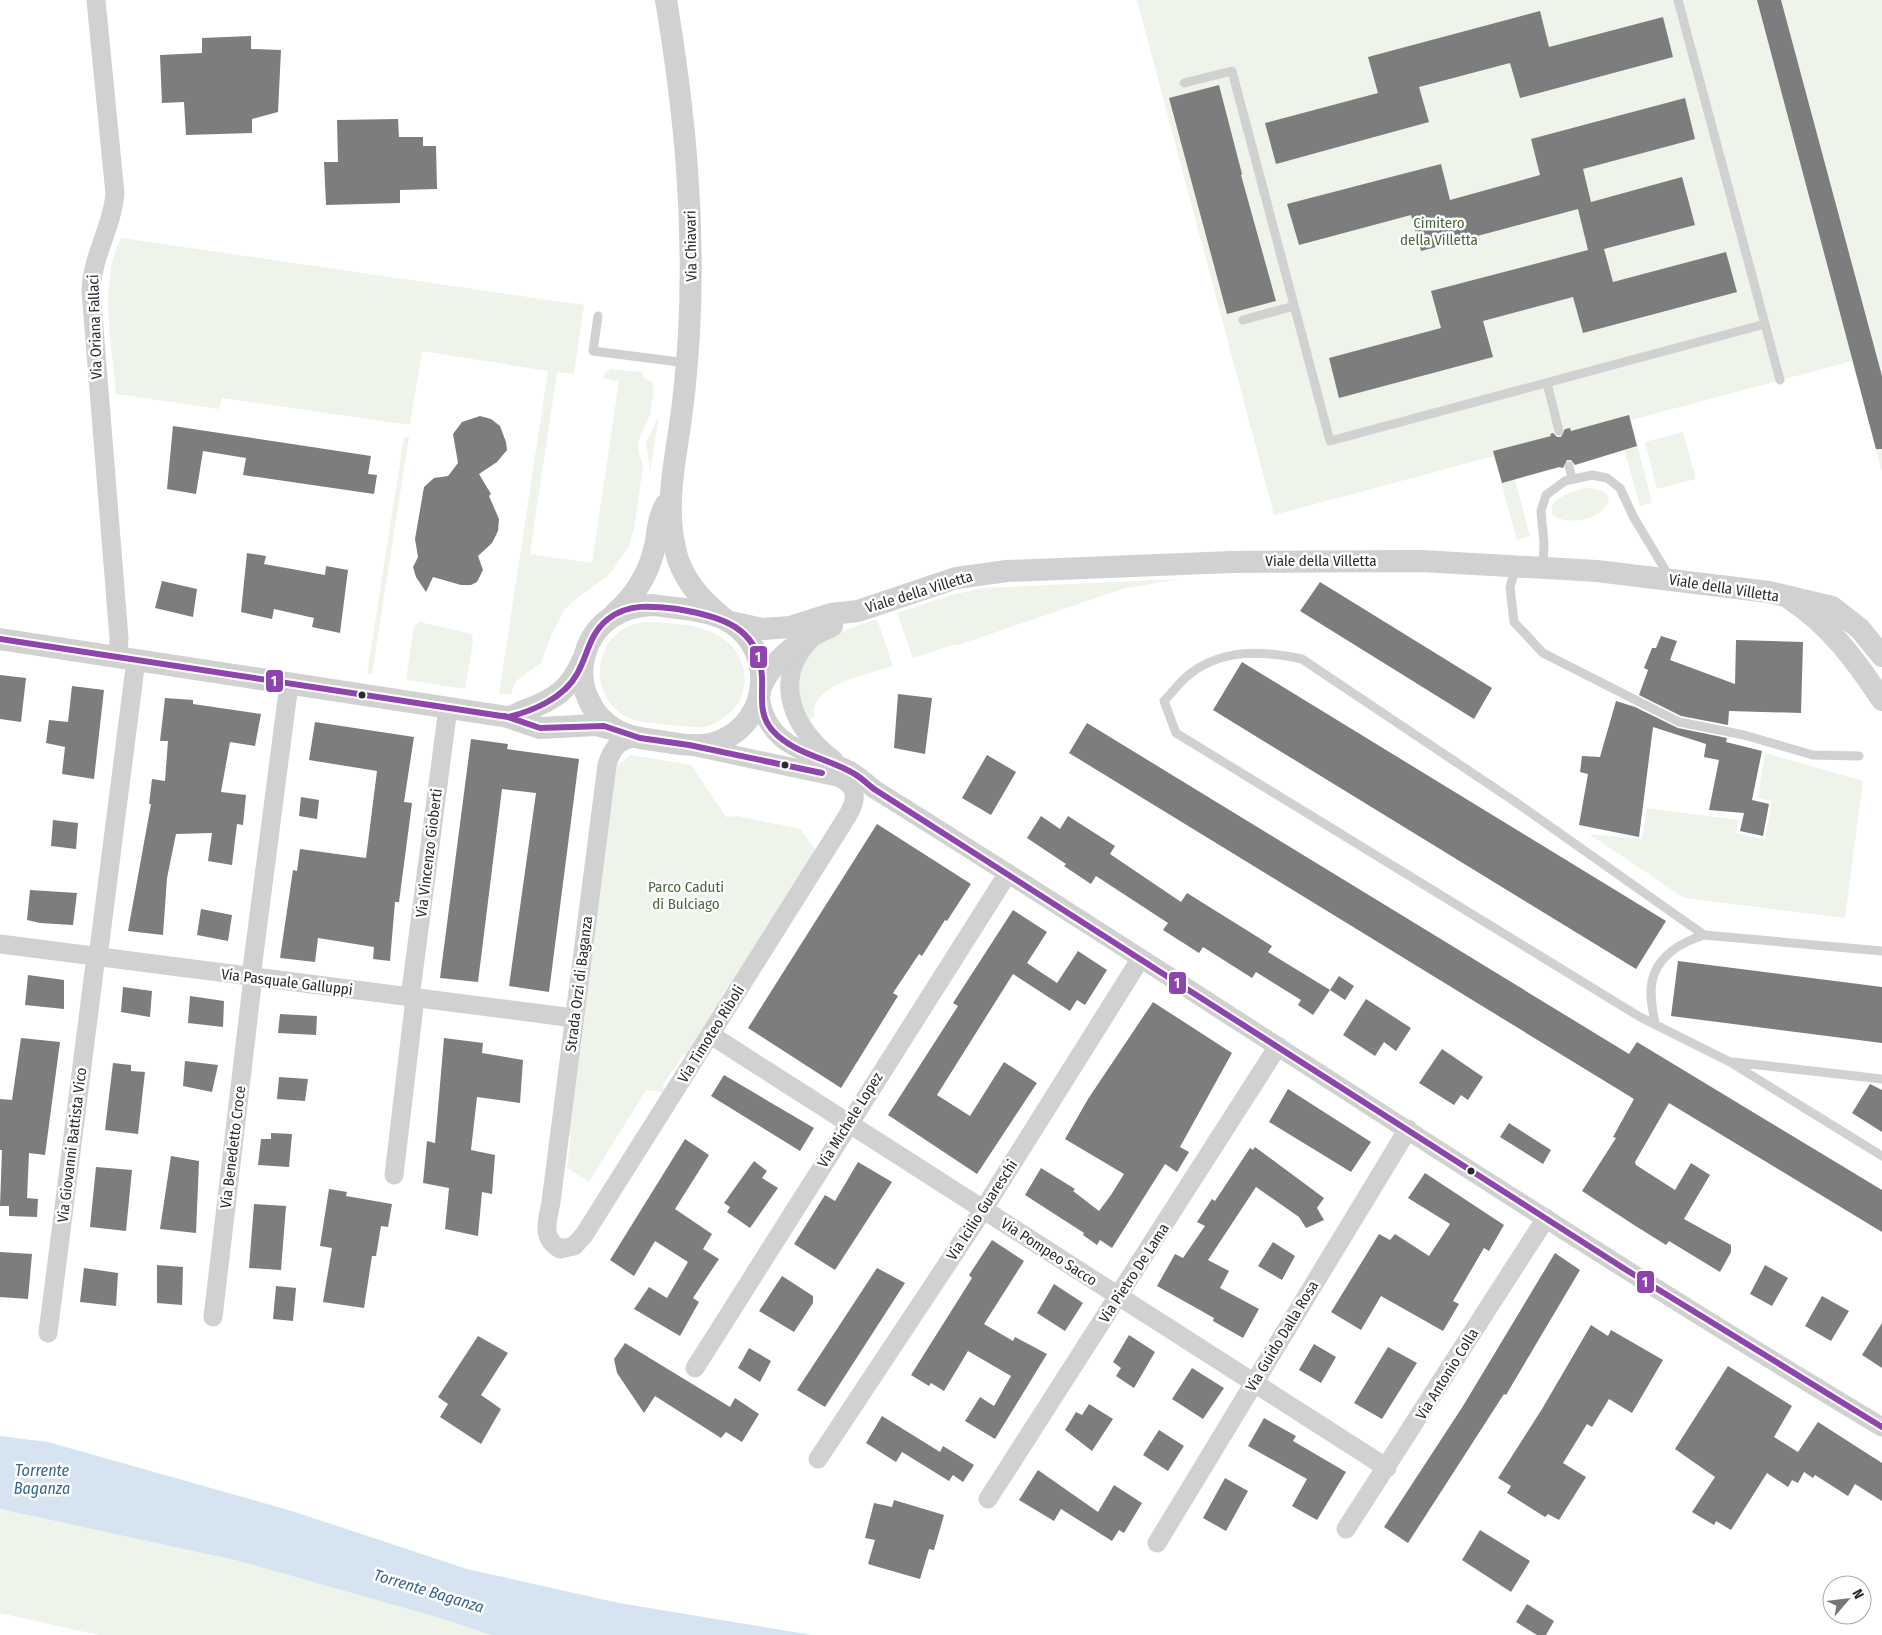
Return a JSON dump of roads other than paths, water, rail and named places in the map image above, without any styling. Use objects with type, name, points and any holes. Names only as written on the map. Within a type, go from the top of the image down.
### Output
[{"type":"street","name":"Via Oriana Fallaci","points":[[96,0],[115,184],[114,204],[94,264],[91,291],[119,638],[127,659]]},
{"type":"street","name":"Via Chiavari","points":[[666,0],[682,104],[690,186],[691,289],[687,363],[670,492],[673,538],[682,571],[698,594],[728,621]]},
{"type":"street","name":"Via Chiavari","points":[[612,616],[630,599],[644,579],[653,554],[659,519],[670,492]]},
{"type":"street","name":"Viale della Villetta","points":[[761,692],[769,673],[785,654],[804,640],[858,611],[956,578],[1006,571],[1290,561],[1421,561],[1516,565],[1671,579],[1769,592],[1787,598],[1832,607],[1860,629],[1882,656]]},
{"type":"street","name":"Viale della Villetta","points":[[1787,598],[1829,630],[1852,656],[1880,697]]},
{"type":"street","points":[[508,717],[541,705],[559,694],[575,676],[597,630],[612,616],[632,607],[653,606],[708,614],[728,621],[745,635],[757,654],[762,676],[761,692],[765,717],[772,729],[782,739],[878,791],[1712,1326],[1882,1427]]},
{"type":"street","name":"Viale della Villetta","points":[[728,621],[753,628],[782,628],[831,614],[858,611]]},
{"type":"street","points":[[822,630],[805,646],[794,664],[790,685],[792,705],[798,721],[808,736],[829,757],[854,789],[854,803]]},
{"type":"street","points":[[0,639],[508,717],[540,728],[596,725],[640,738],[689,745],[724,754],[818,772],[842,773]]},
{"type":"street","points":[[583,658],[582,680],[588,700],[600,718],[618,731]]},
{"type":"street","name":"Via Giovanni Battista Vico","points":[[48,1333],[97,957],[127,659]]},
{"type":"street","name":"Via Benedetto Croce","points":[[213,1317],[252,977],[289,684]]},
{"type":"street","points":[[689,745],[712,743],[733,734],[749,719],[761,692]]},
{"type":"street","name":"Via Vincenzo Gioberti","points":[[394,1175],[412,998],[448,708]]},
{"type":"street","name":"Strada Orzi di Baganza","points":[[556,1247],[548,1237],[546,1220],[551,1202],[608,765],[611,753],[618,743],[628,738],[640,738]]},
{"type":"street","name":"Via Timoteo Riboli","points":[[556,1247],[567,1249],[577,1244],[582,1238],[711,1035],[854,803],[865,791],[878,791]]},
{"type":"street","name":"Via Michele Lopez","points":[[694,1368],[1008,873]]},
{"type":"street","name":"Via Pasquale Galluppi","points":[[0,944],[574,1018]]},
{"type":"street","name":"Via Icilio Guareschi","points":[[818,1459],[983,1210],[1141,958]]},
{"type":"street","name":"Via Pompeo Sacco","points":[[711,1035],[1387,1468]]},
{"type":"street","name":"Via Pietro De Lama","points":[[988,1499],[1278,1046]]},
{"type":"street","name":"Via Guido Dalla Rosa","points":[[1157,1543],[1408,1130]]},
{"type":"street","name":"Via Antonio Colla","points":[[1346,1529],[1546,1218]]},
{"type":"lane","points":[[1678,0],[1780,380]]},
{"type":"lane","points":[[1184,84],[1232,71],[1330,441],[1765,324]]},
{"type":"lane","points":[[1243,320],[1294,306]]},
{"type":"lane","points":[[598,316],[592,351],[687,363]]},
{"type":"lane","points":[[1547,383],[1559,431]]},
{"type":"lane","points":[[1569,466],[1572,478]]},
{"type":"lane","points":[[1543,567],[1544,543],[1540,516],[1542,504],[1550,490],[1572,478],[1601,476],[1607,478],[1620,488],[1634,518],[1671,579]]},
{"type":"lane","points":[[1516,565],[1510,587],[1514,622],[1543,653],[1679,722],[1744,735],[1813,755],[1859,756]]},
{"type":"lane","points":[[1704,935],[1514,801],[1302,659],[1268,652],[1226,655],[1191,673],[1164,701],[1176,734],[1655,1024],[1730,1062],[1882,1156]]},
{"type":"lane","points":[[1655,1024],[1652,981],[1666,956],[1685,941],[1704,935],[1882,951]]},
{"type":"lane","points":[[1730,1062],[1882,1079]]},
{"type":"water","name":"Torrente Baganza","points":[[0,1436],[48,1442],[292,1511],[467,1569],[619,1603],[812,1635],[491,1635],[443,1619],[239,1561],[0,1509]]},
{"type":"park label","name":"Cimitero della Villetta","points":[[1439,232]]},
{"type":"park label","name":"Parco Caduti di Bulciago","points":[[686,896]]}]
